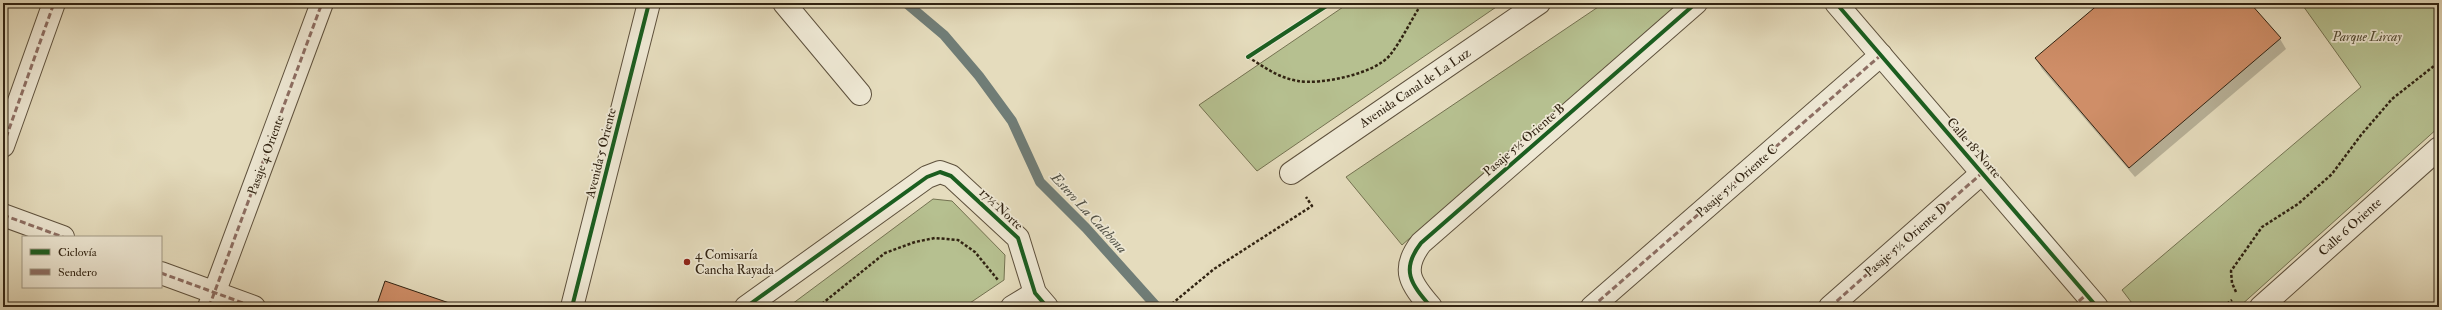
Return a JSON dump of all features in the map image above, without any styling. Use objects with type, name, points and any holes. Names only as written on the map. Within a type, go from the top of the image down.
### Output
[{"type":"street","points":[[3,146],[54,3]]},
{"type":"street","name":"Pasaje 4 Oriente","points":[[212,300],[322,3]]},
{"type":"street","name":"Avenida 5 Oriente","points":[[572,307],[649,3]]},
{"type":"street","points":[[784,3],[860,94]]},
{"type":"street","name":"Avenida Canal de La Luz","points":[[1291,173],[1539,3]]},
{"type":"street","name":"Pasaje 5½ Oriente B","points":[[1431,307],[1417,291],[1410,275],[1409,265],[1413,253],[1421,243],[1696,3]]},
{"type":"street","name":"Calle 18 Norte","points":[[1836,3],[1982,173],[2085,303]]},
{"type":"street","name":"Pasaje 5½ Oriente C","points":[[1592,307],[1881,55]]},
{"type":"street","name":"Calle 6 Oriente","points":[[2262,307],[2439,148]]},
{"type":"street","name":"17½ Norte","points":[[746,307],[927,177],[940,172],[951,176],[1018,238],[1028,303]]},
{"type":"street","name":"Pasaje 5½ Oriente D","points":[[1830,307],[1982,173]]},
{"type":"street","points":[[3,215],[60,236]]},
{"type":"street","points":[[162,274],[212,300],[254,307]]},
{"type":"path","points":[[1255,53],[1248,57],[1278,76],[1299,82],[1336,79],[1369,70],[1389,56],[1422,3]]},
{"type":"path","points":[[2237,296],[2232,283],[2232,271],[2262,227],[2298,204],[2332,174],[2361,135],[2392,99],[2439,62]]},
{"type":"path","points":[[1168,307],[1214,269],[1312,206],[1291,173]]},
{"type":"path","points":[[818,307],[885,253],[915,242],[935,238],[958,240],[975,252],[1028,303]]},
{"type":"green space","points":[[1349,3],[1502,3],[1257,171],[1199,105]]},
{"type":"green space","points":[[1604,3],[1679,3],[1402,245],[1346,177]]},
{"type":"green space","name":"Parque Lircay","points":[[2301,3],[2439,3],[2439,127],[2239,307],[2135,307],[2122,290],[2361,87]]},
{"type":"green space","points":[[933,199],[952,201],[1005,255],[1004,280],[964,307],[788,307]]},
{"type":"building","points":[[2100,3],[2250,3],[2281,38],[2129,168],[2035,58]]},
{"type":"building","points":[[385,281],[461,307],[376,307]]},
{"type":"waterway","name":"Estero La Calchona","points":[[906,3],[944,35],[979,76],[1012,121],[1040,182],[1086,228],[1157,307]]},
{"type":"marked path","points":[[3,146],[54,3]]},
{"type":"marked path","points":[[209,307],[322,3]]},
{"type":"marked path","points":[[1592,307],[1881,55]]},
{"type":"marked path","points":[[1830,307],[1982,173]]},
{"type":"marked path","points":[[3,215],[60,236]]},
{"type":"marked path","points":[[162,273],[254,307]]},
{"type":"marked path","points":[[2072,307],[2086,295]]},
{"type":"cycle path","points":[[572,307],[649,3]]},
{"type":"cycle path","points":[[1248,57],[1331,3]]},
{"type":"cycle path","points":[[1431,307],[1418,291],[1411,276],[1411,261],[1421,243],[1696,3]]},
{"type":"cycle path","points":[[1836,3],[2097,307]]},
{"type":"cycle path","points":[[746,307],[927,177],[940,172],[951,176],[1018,238],[1035,293],[1047,307]]},
{"type":"place","name":"4 Comisaría Cancha Rayada","points":[[687,262]]}]
